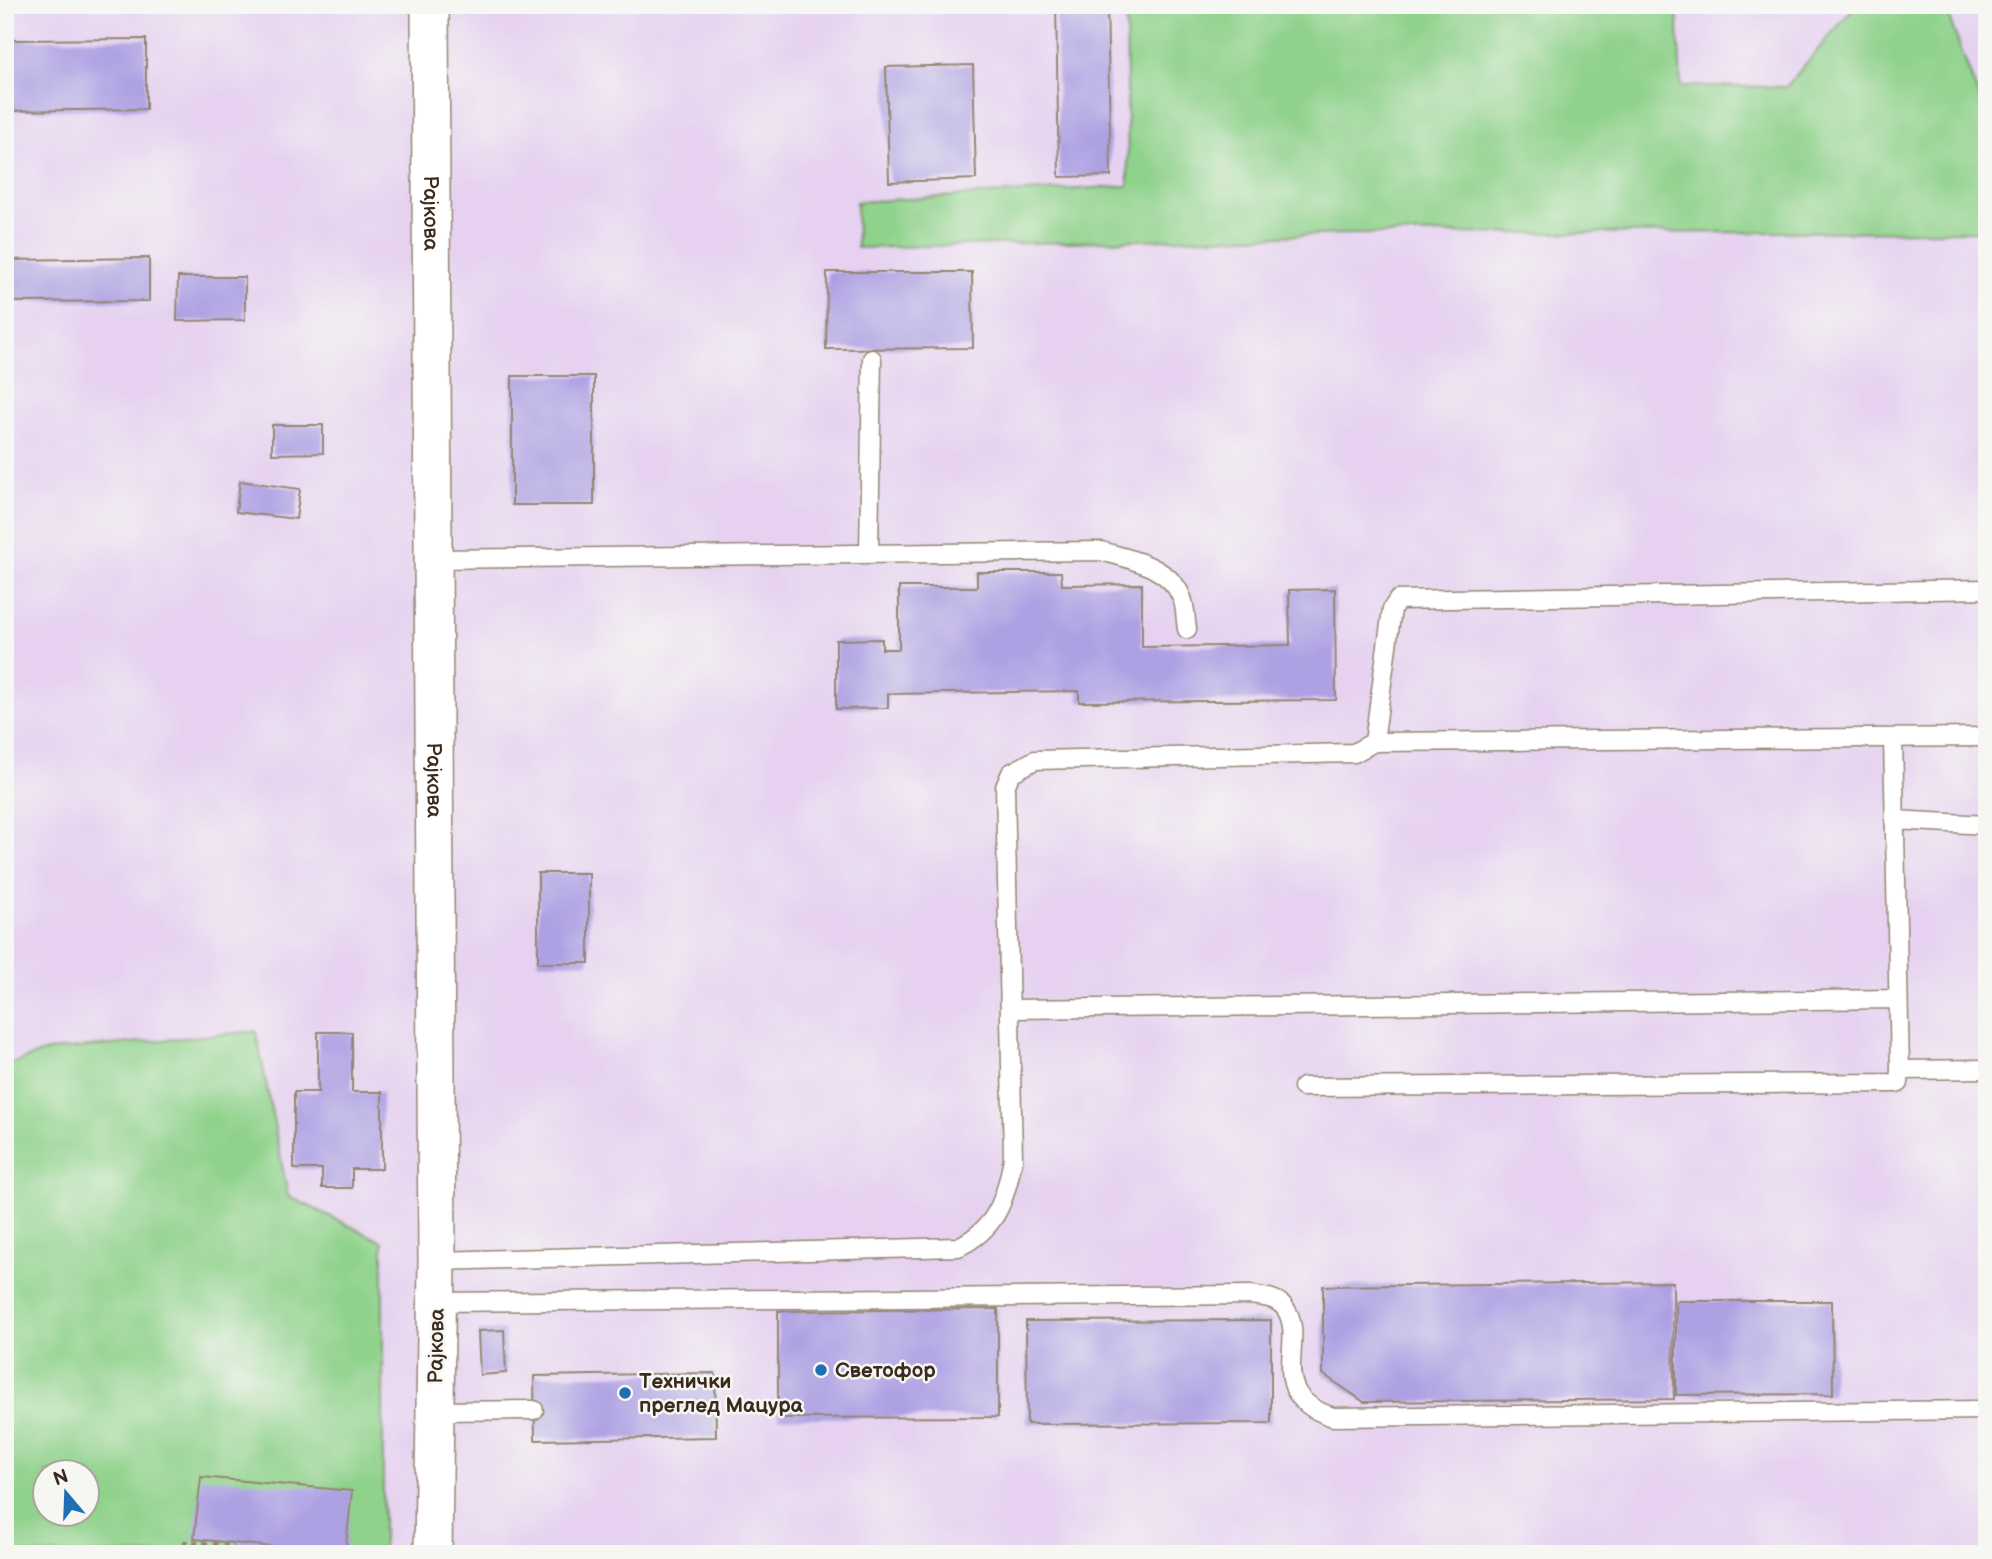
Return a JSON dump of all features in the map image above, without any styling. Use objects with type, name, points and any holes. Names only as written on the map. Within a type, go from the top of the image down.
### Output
[{"type":"street","name":"Рајкова","points":[[430,5],[437,1261],[433,1554]]},
{"type":"lane","points":[[869,554],[872,359]]},
{"type":"lane","points":[[434,559],[1101,551],[1144,564],[1173,582],[1182,597],[1187,629]]},
{"type":"lane","points":[[1374,742],[1392,609],[1398,600],[1987,589]]},
{"type":"lane","points":[[437,1261],[958,1247],[995,1220],[1007,1194],[1013,1158],[1005,787],[1011,773],[1035,760],[1354,753],[1374,742],[1987,737]]},
{"type":"lane","points":[[1303,1087],[1899,1083],[1893,738]]},
{"type":"lane","points":[[1894,820],[1987,825]]},
{"type":"lane","points":[[1011,1009],[1898,999]]},
{"type":"lane","points":[[1900,1070],[1987,1069]]},
{"type":"lane","points":[[436,1302],[1250,1295],[1273,1298],[1285,1307],[1291,1322],[1291,1380],[1304,1399],[1321,1413],[1333,1417],[1987,1410]]},
{"type":"lane","points":[[435,1411],[534,1410]]},
{"type":"path","points":[[184,1554],[185,1542],[234,1544],[233,1554]]},
{"type":"shaded area","points":[[5,5],[1987,5],[1987,1554],[5,1554]]},
{"type":"green space","points":[[1126,5],[1677,5],[1681,86],[1786,87],[1856,5],[1939,5],[1945,7],[1987,119],[1987,231],[1351,234],[857,248],[856,202],[1128,186]]},
{"type":"green space","points":[[256,1031],[288,1196],[383,1242],[383,1554],[5,1554],[5,1066],[47,1051]]},
{"type":"building","points":[[1056,5],[1107,5],[1111,176],[1059,177]]},
{"type":"building","points":[[146,39],[146,109],[5,111],[5,40]]},
{"type":"building","points":[[973,65],[976,179],[889,182],[886,67]]},
{"type":"building","points":[[149,258],[149,301],[5,302],[5,260]]},
{"type":"building","points":[[827,272],[972,272],[973,348],[826,349]]},
{"type":"building","points":[[178,277],[245,277],[245,320],[177,321]]},
{"type":"building","points":[[512,376],[594,376],[594,505],[512,505]]},
{"type":"building","points":[[272,425],[323,425],[323,453],[272,454]]},
{"type":"building","points":[[240,481],[300,489],[296,519],[236,512]]},
{"type":"building","points":[[977,572],[1061,572],[1062,585],[1142,584],[1142,647],[1290,645],[1289,590],[1335,589],[1336,700],[1079,702],[1079,691],[888,694],[888,708],[836,709],[836,640],[882,639],[882,649],[899,649],[899,587],[977,587]]},
{"type":"building","points":[[538,873],[589,873],[589,963],[538,963]]},
{"type":"building","points":[[318,1032],[352,1032],[352,1092],[382,1092],[382,1169],[352,1169],[352,1188],[322,1188],[322,1169],[294,1169],[294,1092],[318,1092]]},
{"type":"building","points":[[1673,1282],[1674,1399],[1364,1402],[1323,1374],[1323,1286]]},
{"type":"building","points":[[1676,1301],[1832,1301],[1833,1394],[1676,1395]]},
{"type":"building","points":[[998,1309],[998,1417],[778,1418],[778,1311]]},
{"type":"building","points":[[1271,1320],[1271,1423],[1027,1424],[1026,1321]]},
{"type":"building","points":[[504,1330],[506,1373],[480,1375],[478,1331]]},
{"type":"building","name":"Технички преглед Мацура","points":[[715,1373],[716,1437],[535,1440],[534,1376]]},
{"type":"building","points":[[201,1477],[352,1491],[345,1554],[194,1539]]},
{"type":"place","name":"Светофор","points":[[821,1370]]},
{"type":"place","name":"Технички преглед Мацура","points":[[625,1393]]}]
